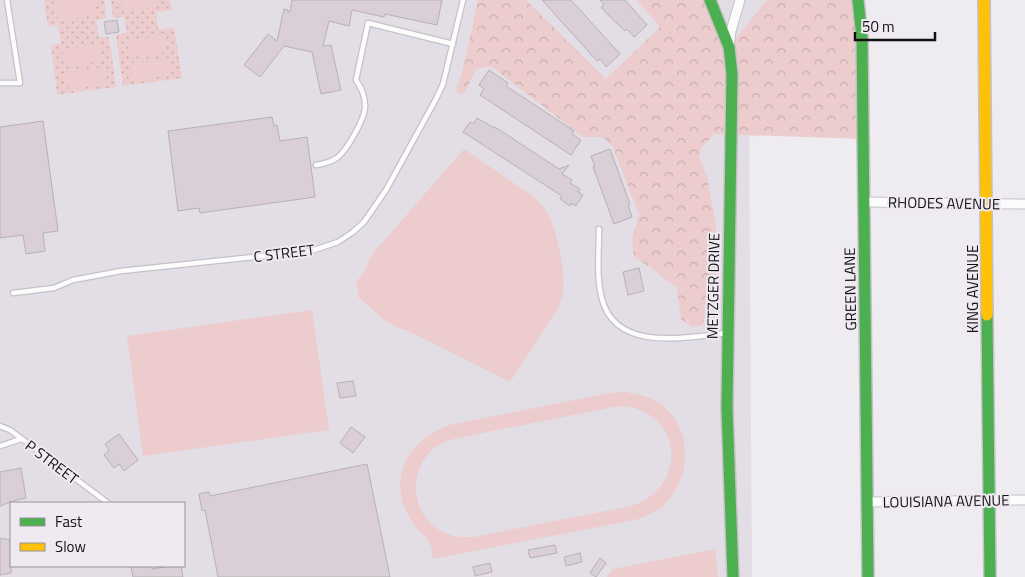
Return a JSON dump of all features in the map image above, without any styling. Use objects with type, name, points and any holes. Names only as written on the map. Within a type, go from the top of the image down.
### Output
[{"type":"street","name":"METZGER DRIVE","points":[[710,0],[729,48],[732,74],[727,333],[728,457],[733,577]]},
{"type":"street","points":[[729,48],[731,31],[740,0]]},
{"type":"street","name":"GREEN LANE","points":[[858,0],[862,38],[868,577]]},
{"type":"street","name":"KING AVENUE","points":[[984,0],[990,577]]},
{"type":"street","name":"RHODES AVENUE","points":[[864,202],[1025,204]]},
{"type":"street","name":"LOUISIANA AVENUE","points":[[867,502],[1025,500]]},
{"type":"lane","points":[[0,83],[20,83],[8,0]]},
{"type":"lane","name":"C STREET","points":[[14,293],[54,288],[73,280],[121,271],[163,265],[290,254],[311,251],[338,242],[364,222],[386,190],[436,99],[443,84],[463,0]]},
{"type":"lane","points":[[316,165],[336,159],[346,150],[363,117],[366,107],[364,93],[356,80],[368,23],[453,44]]},
{"type":"lane","points":[[599,229],[599,274],[602,299],[606,310],[622,328],[642,337],[663,339],[727,333]]},
{"type":"lane","name":"P STREET","points":[[0,426],[10,430],[107,502]]},
{"type":"lane","name":"P STREET","points":[[0,446],[21,439]]},
{"type":"shaded area","points":[[0,0],[836,0],[845,121],[749,137],[752,577],[0,577]]},
{"type":"green space","points":[[44,0],[104,0],[106,18],[96,20],[99,38],[109,37],[116,87],[57,95],[51,45],[61,43],[58,25],[48,27]]},
{"type":"green space","points":[[93,0],[95,15],[58,21],[55,3]]},
{"type":"green space","points":[[111,0],[170,0],[172,10],[156,12],[158,29],[174,28],[182,78],[123,86],[116,35],[127,33],[124,17],[113,18]]},
{"type":"green space","points":[[122,0],[160,0],[161,6],[123,11]]},
{"type":"green space","points":[[478,0],[526,0],[606,79],[660,27],[637,0],[703,0],[729,47],[767,0],[860,0],[865,139],[714,134],[702,147],[699,157],[707,177],[716,226],[717,274],[708,289],[703,325],[692,327],[681,319],[677,288],[634,257],[632,240],[639,215],[613,147],[603,137],[583,137],[491,66],[476,69],[465,92],[457,93]]},
{"type":"green space","points":[[165,35],[167,52],[129,57],[127,40]]},
{"type":"green space","points":[[99,44],[102,61],[64,66],[62,49]]},
{"type":"green space","points":[[168,58],[171,75],[133,81],[131,63]]},
{"type":"green space","points":[[103,67],[105,84],[68,90],[65,72]]},
{"type":"green space","points":[[464,149],[534,197],[541,204],[553,225],[558,243],[564,284],[559,305],[510,382],[406,330],[392,325],[359,298],[356,283],[375,250]]},
{"type":"green space","points":[[312,310],[329,430],[143,456],[127,336]]},
{"type":"green space","points":[[626,392],[652,399],[665,408],[675,419],[682,433],[685,447],[685,462],[675,491],[665,504],[656,511],[639,519],[433,559],[429,542],[413,523],[404,505],[400,490],[401,476],[405,463],[412,451],[422,441],[434,432],[449,425],[610,393]],"holes":[[[624,406],[644,412],[658,422],[668,436],[671,452],[670,468],[662,483],[650,497],[631,506],[474,537],[457,537],[435,527],[426,518],[419,506],[416,480],[420,467],[427,456],[444,442],[613,407]]]},
{"type":"green space","points":[[715,549],[718,577],[607,577],[613,569]]},
{"type":"building","points":[[292,0],[442,0],[437,25],[385,14],[384,17],[352,10],[349,26],[329,21],[323,46],[331,45],[341,90],[321,94],[312,52],[284,46],[260,77],[244,65],[268,34],[277,41],[284,9],[290,12]]},
{"type":"building","points":[[542,0],[571,0],[620,54],[606,67],[600,59],[597,61]]},
{"type":"building","points":[[600,0],[625,0],[647,25],[634,37],[627,29],[625,31],[609,16],[601,7],[604,5]]},
{"type":"building","points":[[117,20],[119,32],[106,34],[104,22]]},
{"type":"building","points":[[489,70],[508,83],[506,86],[574,131],[572,134],[581,140],[571,155],[480,95],[484,89],[479,85]]},
{"type":"building","points":[[272,117],[274,126],[277,125],[280,141],[307,137],[315,197],[200,213],[199,208],[178,211],[168,131]]},
{"type":"building","points":[[477,118],[495,127],[559,169],[569,165],[562,174],[572,180],[570,183],[580,189],[578,192],[583,195],[576,206],[571,203],[570,206],[560,199],[562,196],[463,132],[470,122],[473,124]]},
{"type":"building","points":[[43,121],[58,231],[43,233],[45,251],[26,254],[23,235],[0,238],[0,127]]},
{"type":"building","points":[[610,149],[630,204],[628,205],[632,217],[614,224],[593,167],[595,167],[591,156]]},
{"type":"building","points":[[639,268],[644,291],[628,295],[623,272]]},
{"type":"building","points":[[353,381],[356,396],[340,398],[337,383]]},
{"type":"building","points":[[351,427],[365,437],[353,453],[340,443]]},
{"type":"building","points":[[119,434],[138,460],[124,471],[119,464],[114,468],[104,455],[109,450],[105,444]]},
{"type":"building","points":[[367,464],[390,577],[218,577],[205,510],[202,511],[199,494],[209,492],[210,496]]},
{"type":"building","points":[[21,468],[26,498],[0,506],[0,472]]},
{"type":"building","points":[[0,538],[10,540],[11,573],[0,575]]},
{"type":"building","points":[[555,545],[557,553],[530,558],[528,550]]},
{"type":"building","points":[[580,553],[582,562],[566,566],[564,557]]},
{"type":"building","points":[[600,558],[606,563],[596,577],[590,573]]},
{"type":"building","points":[[490,563],[492,572],[475,576],[473,567]]},
{"type":"building","points":[[131,567],[151,567],[152,569],[181,567],[183,577],[133,577]]},
{"type":"traffic: fast","points":[[710,0],[729,47],[732,74],[727,408],[733,577]]},
{"type":"traffic: fast","points":[[858,0],[862,38],[868,577]]},
{"type":"traffic: fast","points":[[987,315],[990,577]]},
{"type":"traffic: slow","points":[[984,0],[987,315]]}]
